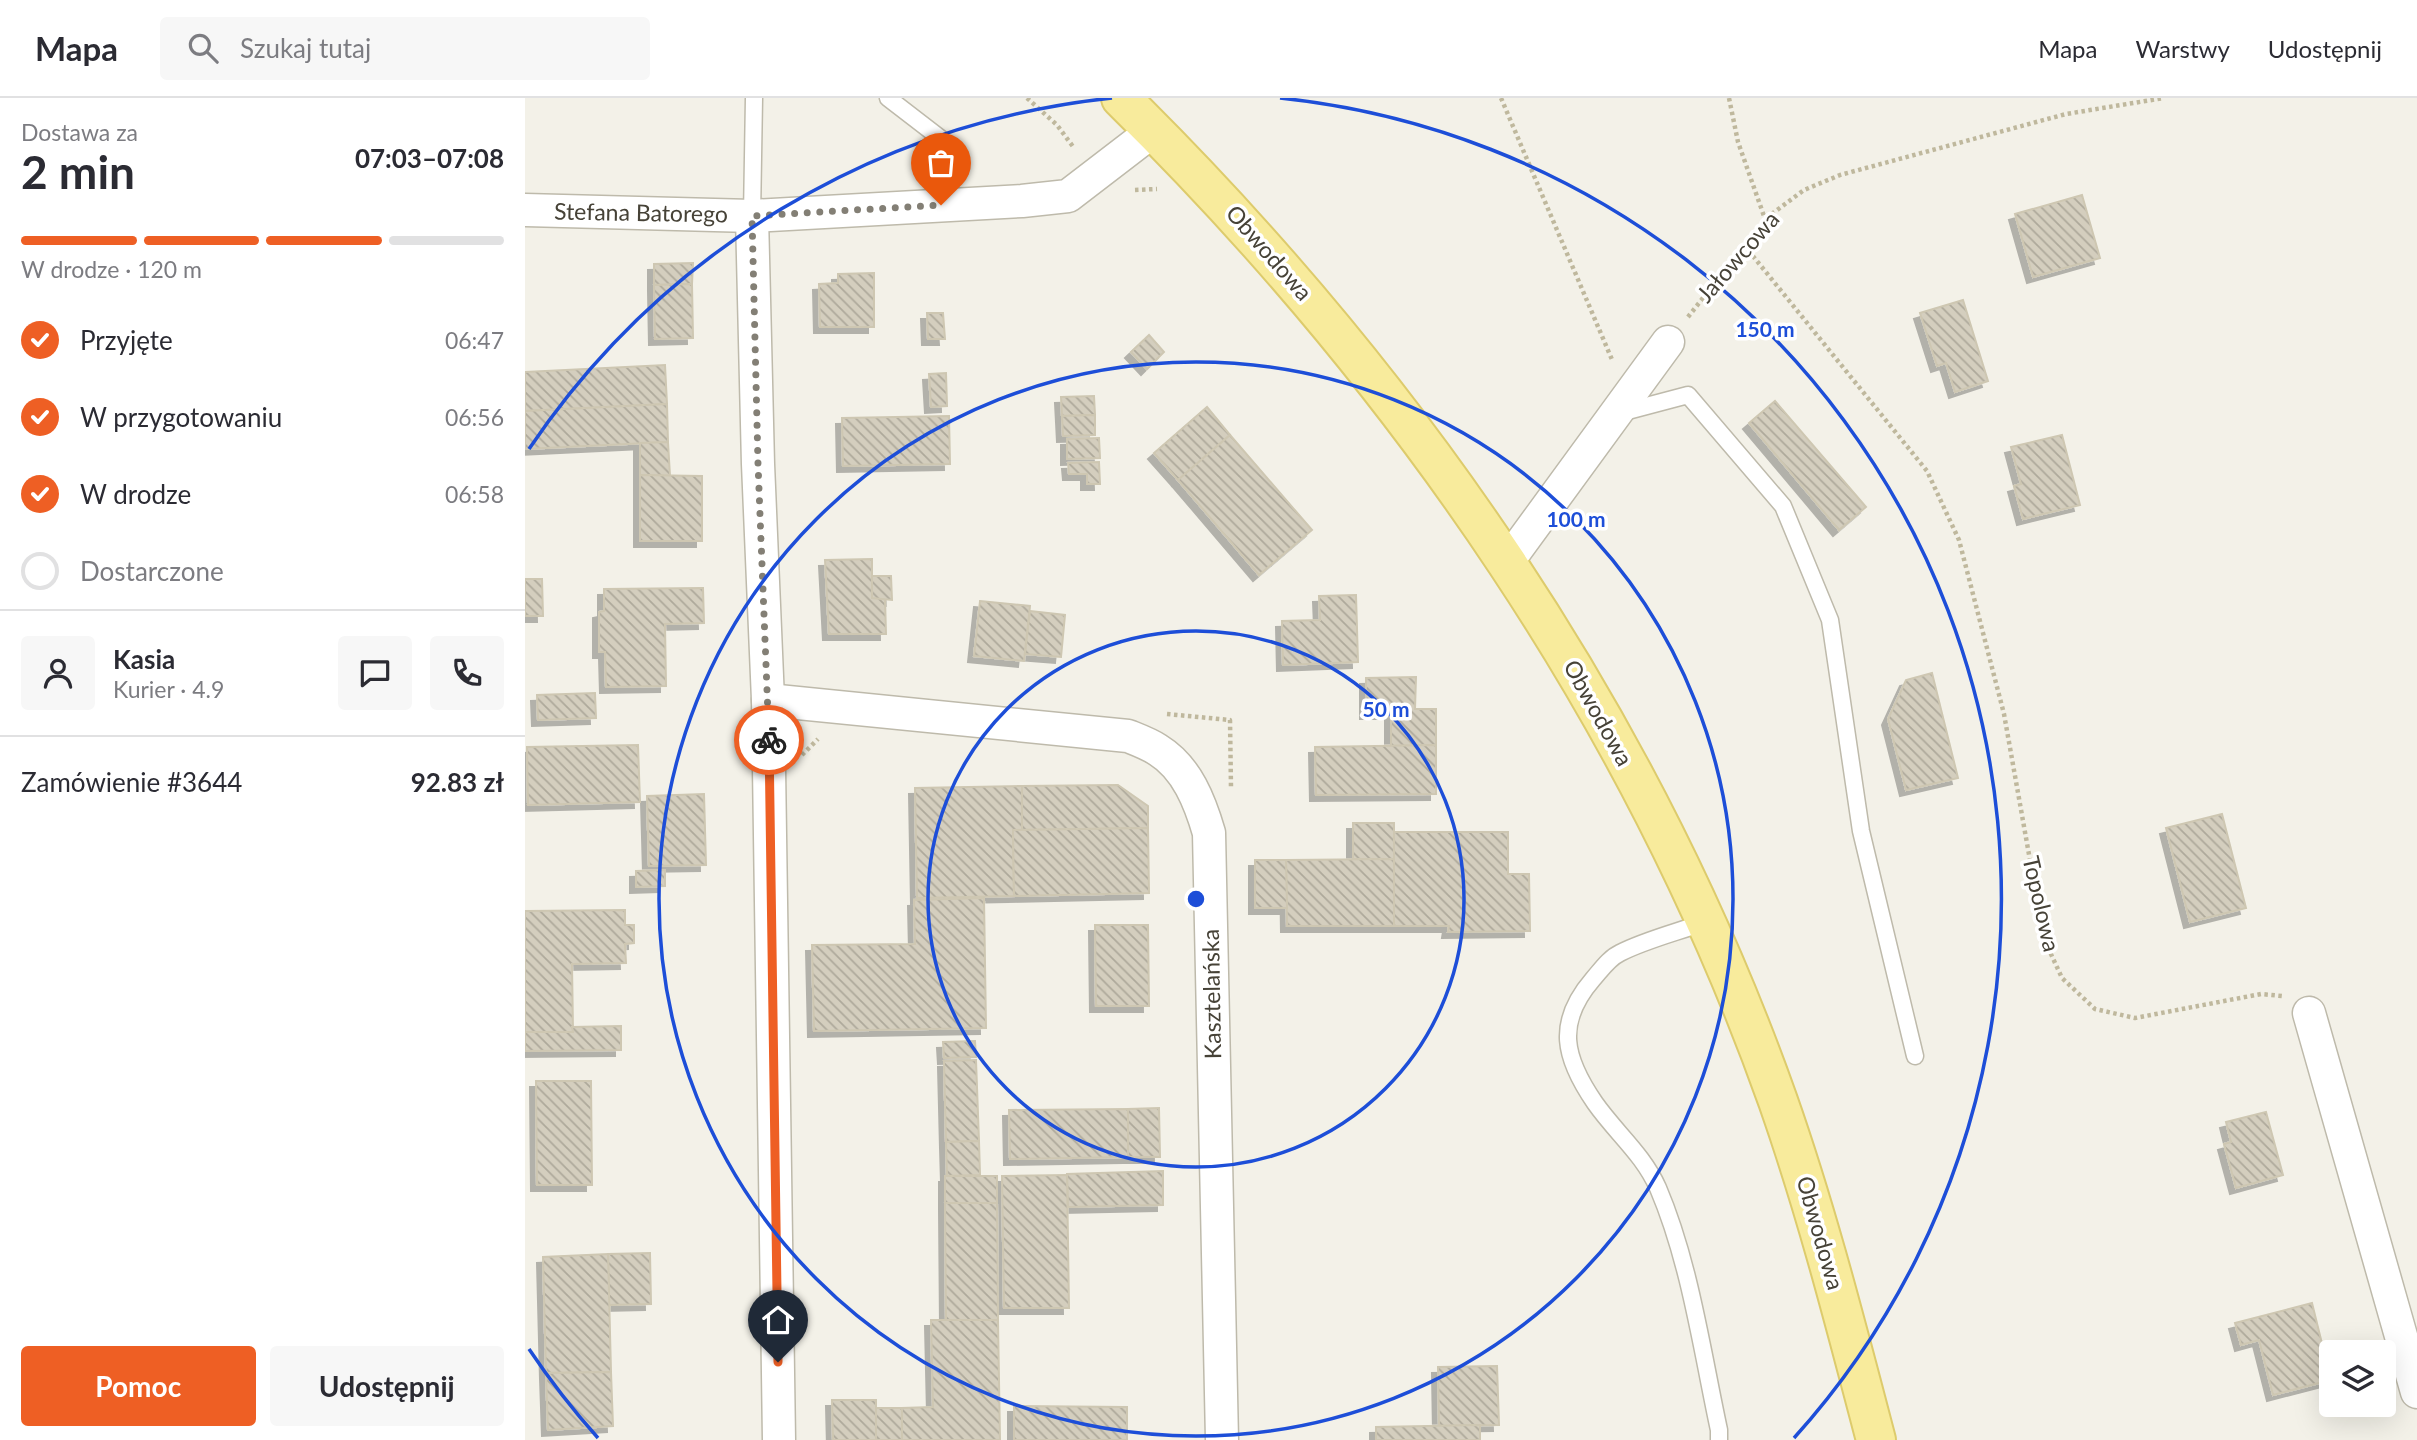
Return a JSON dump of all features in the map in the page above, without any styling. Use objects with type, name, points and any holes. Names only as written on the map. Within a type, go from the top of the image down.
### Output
[{"type":"main road","name":"Obwodowa","points":[[1121,98],[1224,202],[1324,317],[1413,430],[1508,561],[1581,678],[1661,830],[1705,922],[1763,1063],[1809,1192],[1876,1440]]},
{"type":"street","name":"Stefana Batorego","points":[[525,210],[752,216],[1068,196],[1154,130]]},
{"type":"street","points":[[752,216],[758,464],[768,700],[779,1440]]},
{"type":"street","points":[[1508,561],[1668,342]]},
{"type":"street","name":"Kasztelańska","points":[[768,700],[1128,736],[1159,751],[1182,772],[1200,802],[1209,833],[1222,1440]]},
{"type":"street","points":[[2309,1013],[2417,1392]]},
{"type":"lane","points":[[752,216],[754,98]]},
{"type":"lane","points":[[888,98],[940,138]]},
{"type":"lane","points":[[1622,404],[1688,395],[1783,506],[1830,620],[1861,831],[1915,1056]]},
{"type":"lane","points":[[1705,922],[1619,953],[1586,987],[1572,1010],[1567,1034],[1574,1070],[1597,1105],[1643,1160],[1658,1188],[1675,1236],[1719,1430],[1719,1440]]},
{"type":"path","points":[[1027,98],[1057,125],[1096,177]]},
{"type":"path","points":[[1501,98],[1604,345],[1622,404]]},
{"type":"path","points":[[1729,98],[1738,142],[1765,219]]},
{"type":"path","name":"Jałowcowa","points":[[1668,342],[1765,219],[1804,190],[1840,175],[2066,114],[2164,98]]},
{"type":"path","points":[[1126,193],[1137,189],[1165,189]]},
{"type":"path","name":"Topolowa","points":[[1744,245],[1927,471],[1959,540],[2004,714],[2044,939],[2062,978],[2095,1009],[2135,1018],[2261,994],[2289,997],[2309,1013]]},
{"type":"path","points":[[1162,714],[1230,720],[1231,789]]},
{"type":"building","points":[[2082,195],[2100,258],[2033,277],[2015,214]]},
{"type":"building","points":[[693,263],[692,284],[654,285],[654,264]]},
{"type":"building","points":[[874,273],[874,327],[820,327],[819,284],[838,283],[838,274]]},
{"type":"building","points":[[692,284],[693,338],[655,339],[654,285]]},
{"type":"building","points":[[1963,300],[1988,381],[1955,392],[1946,363],[1937,366],[1920,313]]},
{"type":"building","points":[[927,313],[943,313],[945,339],[928,339]]},
{"type":"building","points":[[1149,335],[1164,352],[1147,369],[1131,352]]},
{"type":"building","points":[[665,365],[667,404],[525,411],[525,372]]},
{"type":"building","points":[[946,373],[947,406],[931,407],[929,374]]},
{"type":"building","points":[[1094,396],[1095,415],[1062,416],[1061,397]]},
{"type":"building","points":[[1775,401],[1866,507],[1839,530],[1749,423]]},
{"type":"building","points":[[667,404],[668,442],[525,449],[525,411]]},
{"type":"building","points":[[1207,407],[1230,435],[1178,480],[1154,453]]},
{"type":"building","points":[[1095,415],[1095,435],[1063,436],[1062,416]]},
{"type":"building","points":[[949,416],[950,464],[843,466],[842,418]]},
{"type":"building","points":[[1230,435],[1312,530],[1259,575],[1178,480]]},
{"type":"building","points":[[2062,435],[2080,505],[2023,519],[2014,486],[2021,484],[2011,447]]},
{"type":"building","points":[[1099,438],[1100,458],[1067,459],[1067,439]]},
{"type":"building","points":[[668,442],[670,476],[640,475],[640,443]]},
{"type":"building","points":[[1099,462],[1100,484],[1087,484],[1087,474],[1069,474],[1068,463]]},
{"type":"building","points":[[640,475],[702,476],[702,541],[640,541]]},
{"type":"building","points":[[872,559],[872,598],[885,598],[886,634],[829,634],[825,560]]},
{"type":"building","points":[[872,576],[891,576],[892,600],[872,598]]},
{"type":"building","points":[[525,579],[542,579],[543,616],[525,616]]},
{"type":"building","points":[[703,588],[704,623],[665,624],[666,686],[606,687],[605,652],[599,652],[599,612],[604,611],[604,589]]},
{"type":"building","points":[[1356,595],[1358,662],[1283,665],[1282,621],[1320,620],[1319,596]]},
{"type":"building","points":[[980,601],[1030,606],[1024,661],[974,656]]},
{"type":"building","points":[[1030,611],[1065,615],[1061,657],[1025,654]]},
{"type":"building","points":[[1932,673],[1958,778],[1906,790],[1888,719],[1906,680]]},
{"type":"building","points":[[1416,677],[1415,709],[1436,709],[1436,745],[1391,746],[1391,713],[1366,713],[1366,678]]},
{"type":"building","points":[[595,693],[596,718],[538,720],[537,695]]},
{"type":"building","points":[[638,745],[640,802],[528,805],[527,747]]},
{"type":"building","points":[[1436,745],[1436,794],[1316,795],[1315,747]]},
{"type":"building","points":[[1118,785],[1148,806],[1148,828],[1022,830],[1022,786]]},
{"type":"building","points":[[1022,786],[1022,830],[1013,830],[1014,896],[917,898],[915,788]]},
{"type":"building","points":[[704,794],[706,865],[649,866],[647,796]]},
{"type":"building","points":[[2222,814],[2246,908],[2190,922],[2166,828]]},
{"type":"building","points":[[1353,823],[1394,823],[1394,859],[1353,859]]},
{"type":"building","points":[[1148,828],[1149,893],[1014,896],[1013,830]]},
{"type":"building","points":[[1394,832],[1508,832],[1508,874],[1529,874],[1530,931],[1448,932],[1449,926],[1394,926]]},
{"type":"building","points":[[1394,859],[1394,926],[1287,926],[1286,860]]},
{"type":"building","points":[[1255,860],[1286,860],[1287,908],[1255,908]]},
{"type":"building","points":[[665,870],[665,886],[636,887],[636,871]]},
{"type":"building","points":[[984,898],[986,1028],[814,1031],[812,945],[915,944],[914,900]]},
{"type":"building","points":[[625,910],[625,925],[634,925],[634,943],[625,944],[626,963],[572,964],[573,1032],[525,1032],[525,911]]},
{"type":"building","points":[[1095,925],[1148,925],[1149,1006],[1096,1006]]},
{"type":"building","points":[[621,1026],[621,1050],[525,1051],[525,1032],[573,1032],[572,1027]]},
{"type":"building","points":[[975,1041],[976,1057],[944,1058],[943,1042]]},
{"type":"building","points":[[976,1060],[979,1141],[946,1142],[944,1061]]},
{"type":"building","points":[[536,1081],[591,1081],[592,1185],[537,1185]]},
{"type":"building","points":[[1159,1108],[1160,1157],[1128,1157],[1128,1109]]},
{"type":"building","points":[[1128,1109],[1128,1157],[1010,1159],[1009,1110]]},
{"type":"building","points":[[2266,1112],[2283,1175],[2236,1188],[2224,1144],[2231,1142],[2226,1122]]},
{"type":"building","points":[[979,1141],[980,1175],[947,1176],[946,1142]]},
{"type":"building","points":[[1163,1171],[1163,1205],[1068,1207],[1067,1174]]},
{"type":"building","points":[[1067,1175],[1069,1308],[1004,1308],[1002,1176]]},
{"type":"building","points":[[945,1176],[997,1176],[997,1203],[945,1203]]},
{"type":"building","points":[[945,1203],[997,1203],[998,1320],[946,1320]]},
{"type":"building","points":[[650,1253],[651,1304],[609,1305],[608,1254]]},
{"type":"building","points":[[608,1254],[611,1372],[546,1373],[543,1257]]},
{"type":"building","points":[[2312,1303],[2321,1340],[2319,1340],[2319,1383],[2273,1395],[2259,1340],[2241,1345],[2235,1323]]},
{"type":"building","points":[[931,1320],[998,1320],[1000,1440],[902,1440],[902,1408],[933,1407]]},
{"type":"building","points":[[1497,1366],[1499,1425],[1439,1426],[1438,1367]]},
{"type":"building","points":[[611,1372],[613,1426],[548,1430],[546,1373]]},
{"type":"building","points":[[832,1400],[876,1400],[876,1440],[833,1440]]},
{"type":"building","points":[[1014,1406],[1127,1407],[1127,1440],[1014,1440]]},
{"type":"building","points":[[876,1408],[902,1408],[902,1440],[876,1440]]},
{"type":"building","points":[[1480,1425],[1480,1440],[1376,1440],[1376,1427]]},
{"type":"way so far","points":[[769,740],[752,216],[941,205]]},
{"type":"route","points":[[769,740],[778,1362]]}]
